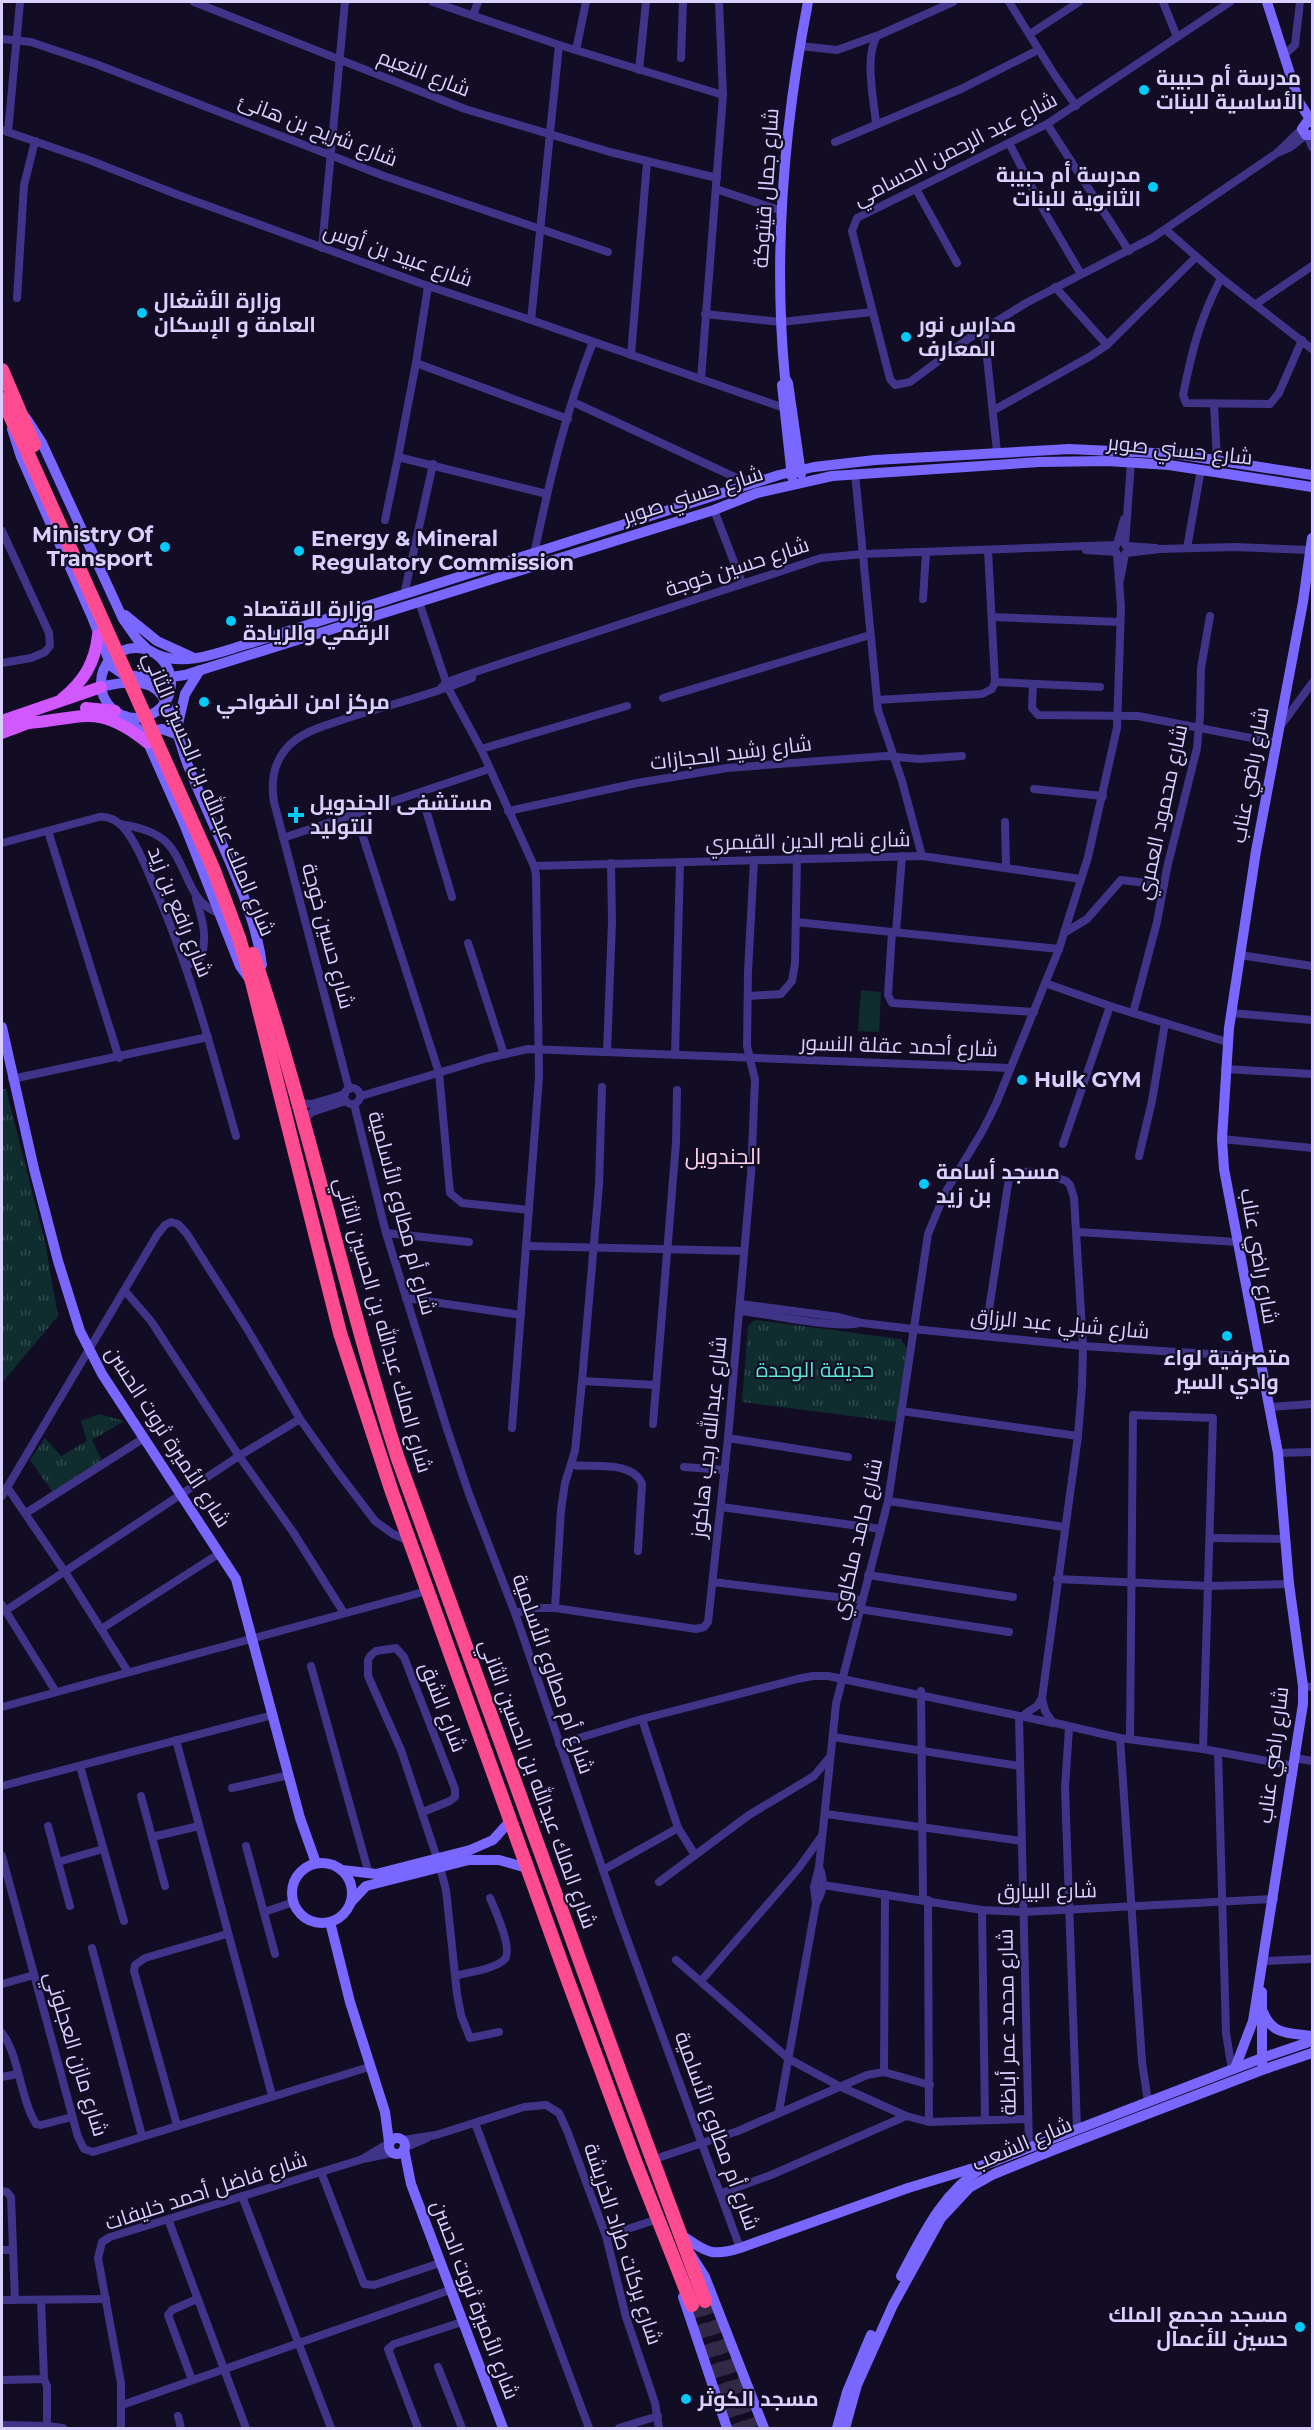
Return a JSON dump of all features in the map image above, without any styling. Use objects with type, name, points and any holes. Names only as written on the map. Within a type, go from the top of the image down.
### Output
[{"type":"highway","name":"شارع الملك عبدالله بن الحسين الثاني","points":[[2,370],[14,413],[243,936],[298,1103],[343,1275],[398,1459],[656,2158],[689,2253],[699,2303],[674,2259],[658,2219],[527,1868],[392,1491],[340,1332],[257,980]]},
{"type":"highway","name":"شارع الملك عبدالله بن الحسين الثاني","points":[[2,399],[14,413]]},
{"type":"main road","points":[[56,704],[88,671],[95,656],[97,632]]},
{"type":"main road","points":[[2,721],[101,687]]},
{"type":"main road","points":[[2,733],[81,708],[101,708],[120,714]]},
{"type":"main road","points":[[29,723],[94,715],[128,728],[148,743]]},
{"type":"street","points":[[5,131],[20,2]]},
{"type":"street","name":"شارع النعيم","points":[[194,2],[339,57],[443,101],[549,135],[647,162],[717,178]]},
{"type":"street","points":[[322,248],[345,2]]},
{"type":"street","points":[[433,2],[559,45],[723,95]]},
{"type":"street","points":[[472,15],[478,2]]},
{"type":"street","points":[[576,50],[586,2]]},
{"type":"street","points":[[639,70],[646,2]]},
{"type":"street","points":[[681,58],[683,2]]},
{"type":"street","points":[[701,379],[723,95],[719,2]]},
{"type":"street","name":"شارع جمال قيتوكة","points":[[797,476],[788,383],[785,378],[780,273],[786,142],[808,2]]},
{"type":"street","points":[[800,46],[837,50],[877,36],[953,2]]},
{"type":"street","points":[[1009,2],[1076,106]]},
{"type":"street","points":[[1030,34],[1079,2]]},
{"type":"street","points":[[1162,2],[1177,38]]},
{"type":"street","name":"شارع عبد الرحمن الحسامي","points":[[1230,2],[1047,124],[857,218],[852,226],[890,379],[895,385],[900,386],[910,382],[984,329],[1055,287],[1166,230],[1308,129]]},
{"type":"street","points":[[1267,2],[1312,147]]},
{"type":"street","points":[[1283,56],[1295,45],[1300,2]]},
{"type":"street","points":[[876,124],[871,58],[873,42],[877,36]]},
{"type":"street","name":"شارع شريح بن هانئ","points":[[2,39],[16,39],[42,45],[330,153],[384,176],[608,252]]},
{"type":"street","points":[[531,320],[559,45]]},
{"type":"street","points":[[835,142],[961,89],[1038,50]]},
{"type":"street","points":[[1047,124],[1129,251]]},
{"type":"street","name":"شارع عبيد بن أوس","points":[[5,131],[428,286],[784,408]]},
{"type":"street","points":[[17,298],[24,185],[35,141]]},
{"type":"street","points":[[1009,143],[1044,211],[1081,274]]},
{"type":"street","points":[[631,355],[647,162]]},
{"type":"street","points":[[716,189],[782,210]]},
{"type":"street","points":[[916,189],[957,263]]},
{"type":"street","points":[[1166,230],[1221,278],[1312,349]]},
{"type":"street","points":[[994,410],[1107,345],[1196,257]]},
{"type":"street","points":[[1256,304],[1312,266]]},
{"type":"street","points":[[1221,278],[1206,306],[1195,336],[1183,395],[1184,400],[1190,404],[1270,404],[1279,393],[1302,340]]},
{"type":"street","points":[[385,520],[416,363],[428,286]]},
{"type":"street","points":[[1055,287],[1107,345]]},
{"type":"street","points":[[705,314],[781,322],[872,312]]},
{"type":"street","points":[[984,329],[997,452]]},
{"type":"street","points":[[534,554],[547,494],[593,342]]},
{"type":"street","points":[[416,363],[568,419]]},
{"type":"street","name":"شارع جمال قيتوكة","points":[[785,378],[782,384],[789,453],[797,476]]},
{"type":"street","points":[[573,402],[741,480],[779,476],[785,468],[789,453]]},
{"type":"street","points":[[1214,404],[1217,459]]},
{"type":"street","points":[[14,413],[35,429],[123,618],[137,639],[168,667],[171,689],[166,702],[155,713],[146,717],[120,714]]},
{"type":"street","points":[[14,413],[21,458],[108,662],[103,671],[101,687],[105,699],[140,731],[148,743],[184,824],[240,966],[257,980],[261,957],[254,930],[176,734],[166,702],[157,690],[145,684],[118,684],[101,687]]},
{"type":"street","name":"شارع حسني صوبر","points":[[1312,476],[1248,470],[1202,469],[1131,462],[1039,462],[855,473],[797,476],[779,476],[534,554],[487,575],[419,602],[200,670],[171,677],[127,675],[115,670],[108,662],[127,649],[153,652],[180,660],[195,658],[312,625],[404,595],[487,575],[714,510],[797,476],[875,460],[1069,449],[1145,451],[1217,459],[1248,470],[1312,487]]},
{"type":"street","points":[[398,457],[547,494]]},
{"type":"street","name":"شارع أحمد عقلة النسور","points":[[360,1095],[504,1054],[539,1049],[1010,1068],[1059,949],[1081,879],[1102,796],[1118,715],[1121,549],[1131,462]]},
{"type":"street","points":[[404,595],[433,464]]},
{"type":"street","points":[[1187,548],[1202,469]]},
{"type":"street","points":[[855,473],[877,700],[922,856]]},
{"type":"street","points":[[714,510],[742,583]]},
{"type":"street","points":[[2,531],[51,640],[45,652],[20,661],[2,663]]},
{"type":"street","name":"شارع حسين خوجة","points":[[348,1097],[283,838],[273,787],[278,762],[290,745],[317,729],[814,560],[863,554],[988,549],[1160,549],[1311,544]]},
{"type":"street","name":"شارع راضي عناب","points":[[1234,2069],[1250,2033],[1264,1961],[1303,1704],[1308,1687],[1289,1584],[1278,1453],[1224,1169],[1222,1139],[1225,1069],[1231,1012],[1256,851],[1311,544]]},
{"type":"street","points":[[877,700],[982,694],[992,689],[995,682],[988,549]]},
{"type":"street","points":[[923,599],[926,552]]},
{"type":"street","points":[[419,602],[448,685],[481,749],[534,866],[539,1049],[512,1428]]},
{"type":"street","points":[[117,607],[157,641],[195,658]]},
{"type":"street","name":"شارع محمود العمري","points":[[1132,1013],[1157,922],[1195,758],[1200,726],[1202,668],[1210,616]]},
{"type":"street","points":[[992,617],[1120,622]]},
{"type":"street","points":[[97,632],[105,633],[118,629],[123,618]]},
{"type":"street","points":[[663,698],[870,635]]},
{"type":"street","points":[[176,734],[185,694],[200,670]]},
{"type":"street","points":[[995,682],[1100,687]]},
{"type":"street","points":[[1279,728],[1312,683]]},
{"type":"street","points":[[1034,684],[1032,705],[1035,713],[1063,717],[1118,715],[1200,726],[1277,743]]},
{"type":"street","points":[[481,749],[627,706]]},
{"type":"street","points":[[148,743],[150,733],[157,729],[176,734]]},
{"type":"street","name":"شارع رشيد الحجازات","points":[[508,811],[637,783],[718,770],[894,757],[919,759],[962,756]]},
{"type":"street","points":[[283,838],[489,769]]},
{"type":"street","points":[[1034,789],[1102,796]]},
{"type":"street","points":[[421,793],[452,897]]},
{"type":"street","points":[[356,815],[439,1073],[444,1114],[447,1179],[453,1198],[469,1204],[529,1210]]},
{"type":"street","points":[[2,843],[99,817],[108,817],[119,824],[139,828],[157,836],[168,844],[194,892],[210,911],[221,914]]},
{"type":"street","points":[[1005,822],[1006,867]]},
{"type":"street","name":"شارع رافع بن زيد","points":[[119,824],[129,837],[152,881],[185,966],[236,1136]]},
{"type":"street","points":[[48,831],[118,1058]]},
{"type":"street","points":[[902,856],[888,995],[892,1003],[1034,1012]]},
{"type":"street","name":"شارع ناصر الدين القيمري","points":[[534,866],[922,856],[1081,879]]},
{"type":"street","points":[[748,996],[773,996],[785,991],[789,986],[795,963],[797,858]]},
{"type":"street","name":"شارع عبدالله رجب هاكوز","points":[[515,1612],[555,1608],[701,1629],[708,1622],[740,1307],[755,1086],[754,1069],[747,1051],[754,861]]},
{"type":"street","points":[[675,1055],[680,862]]},
{"type":"street","points":[[607,1052],[612,922],[611,863]]},
{"type":"street","points":[[1064,933],[1087,920],[1121,880],[1164,885]]},
{"type":"street","points":[[185,966],[198,961],[201,956],[203,924],[194,892]]},
{"type":"street","points":[[203,924],[221,914]]},
{"type":"street","points":[[796,922],[1059,949]]},
{"type":"street","points":[[468,943],[504,1054]]},
{"type":"street","points":[[1240,955],[1312,966]]},
{"type":"street","points":[[1045,984],[1227,1042]]},
{"type":"street","points":[[1063,1144],[1110,1006]]},
{"type":"street","points":[[1231,1012],[1312,1020]]},
{"type":"street","points":[[1138,1156],[1152,1101],[1165,1023]]},
{"type":"street","name":"شارع الأميرة ثروت الحسن","points":[[2,1027],[12,1079],[71,1307],[88,1350],[220,1553],[238,1585],[300,1818],[316,1863]]},
{"type":"street","points":[[12,1079],[208,1037]]},
{"type":"street","name":"شارع حامد ملكاوي","points":[[820,1860],[837,1704],[859,1609],[888,1501],[928,1234],[945,1193],[983,1130],[1010,1068]]},
{"type":"street","points":[[1225,1069],[1312,1074]]},
{"type":"street","points":[[555,1608],[561,1510],[565,1483],[572,1465],[582,1381],[599,1185],[602,1087]]},
{"type":"street","points":[[298,1103],[312,1104],[348,1097],[359,1101],[360,1095],[357,1089],[348,1097],[312,1112],[303,1121]]},
{"type":"street","points":[[653,1424],[676,1143],[677,1090]]},
{"type":"street","name":"شارع أم مطاوع الأسلمية","points":[[348,1097],[386,1233],[462,1473],[515,1612],[603,1870],[722,2193],[740,2248]]},
{"type":"street","points":[[1222,1139],[1312,1148]]},
{"type":"street","points":[[985,1336],[1006,1186],[1012,1174],[1017,1172],[1060,1179],[1071,1185],[1074,1198],[1078,1232],[1083,1346],[1078,1436],[1040,1716]]},
{"type":"street","points":[[2,1496],[157,1235],[165,1225],[171,1222],[178,1224],[187,1234],[246,1327],[300,1419],[375,1521],[393,1534],[410,1542]]},
{"type":"street","points":[[1078,1232],[1237,1242]]},
{"type":"street","points":[[386,1233],[468,1242]]},
{"type":"street","points":[[526,1246],[744,1251]]},
{"type":"street","points":[[125,1291],[139,1304],[151,1321],[239,1456],[294,1532],[344,1613]]},
{"type":"street","points":[[406,1298],[521,1315]]},
{"type":"street","name":"شارع شبلي عبد الرزاق","points":[[740,1307],[812,1321],[850,1325],[859,1323],[1083,1346],[1258,1357]]},
{"type":"street","points":[[582,1381],[656,1384]]},
{"type":"street","points":[[1270,1407],[1312,1404]]},
{"type":"street","points":[[901,1411],[1078,1436]]},
{"type":"street","points":[[1130,1739],[1133,1415],[1213,1418],[1203,1749]]},
{"type":"street","points":[[56,1692],[3,1608],[65,1572],[239,1456],[300,1419]]},
{"type":"street","points":[[26,1513],[144,1438]]},
{"type":"street","points":[[728,1438],[848,1457]]},
{"type":"street","points":[[1278,1453],[1312,1452]]},
{"type":"street","points":[[572,1465],[625,1469],[638,1475],[642,1484],[638,1551]]},
{"type":"street","points":[[684,1467],[724,1470]]},
{"type":"street","points":[[7,1487],[65,1572],[128,1672]]},
{"type":"street","points":[[888,1501],[1064,1527]]},
{"type":"street","points":[[721,1507],[881,1529]]},
{"type":"street","points":[[1210,1538],[1286,1539]]},
{"type":"street","points":[[101,1629],[220,1553]]},
{"type":"street","points":[[868,1575],[1013,1597]]},
{"type":"street","points":[[1057,1579],[1209,1586],[1289,1584]]},
{"type":"street","points":[[713,1582],[862,1600]]},
{"type":"street","points":[[2,1707],[427,1591]]},
{"type":"street","points":[[859,1609],[1009,1632]]},
{"type":"street","name":"شارع الشق","points":[[423,1812],[450,1801],[455,1797],[455,1789],[409,1667],[400,1651],[396,1648],[389,1648],[371,1655],[368,1660],[368,1676],[394,1733],[423,1812],[438,1863],[447,1901],[461,2015],[468,2037],[499,2031]]},
{"type":"street","points":[[311,1666],[369,1874]]},
{"type":"street","points":[[559,1744],[642,1719],[813,1676],[843,1679],[1022,1715],[1040,1716],[1069,1728],[1120,1738],[1294,1762],[1312,1761]]},
{"type":"street","points":[[887,1687],[911,1694],[924,1694],[939,1699],[1001,1710]]},
{"type":"street","points":[[911,1694],[923,1708]]},
{"type":"street","points":[[924,1694],[922,1752],[929,2122]]},
{"type":"street","points":[[1022,1715],[1034,1709],[1042,1698]]},
{"type":"street","points":[[923,1708],[939,1699]]},
{"type":"street","points":[[2,1786],[273,1715]]},
{"type":"street","name":"شارع محمد عمر أباظة","points":[[1022,1715],[1020,1766],[1029,2147]]},
{"type":"street","points":[[1040,1716],[1053,1723]]},
{"type":"street","points":[[642,1719],[678,1828],[695,1855]]},
{"type":"street","points":[[1069,1728],[1065,1788],[1077,2128]]},
{"type":"street","points":[[833,1737],[1020,1766]]},
{"type":"street","points":[[1120,1738],[1142,2062],[1148,2102]]},
{"type":"street","points":[[177,1740],[227,1934],[272,2095]]},
{"type":"street","points":[[1218,1752],[1226,2033],[1234,2069]]},
{"type":"street","points":[[659,1882],[749,1815],[814,1776],[830,1757]]},
{"type":"street","points":[[80,1766],[124,1922]]},
{"type":"street","points":[[232,1788],[289,1775]]},
{"type":"street","points":[[814,1776],[828,1785]]},
{"type":"street","points":[[141,1796],[165,1886]]},
{"type":"street","points":[[826,1814],[1022,1841]]},
{"type":"street","points":[[510,1821],[488,1844],[438,1863],[366,1886],[351,1902],[343,1915],[330,1922],[322,1923],[308,1919],[297,1909],[294,1902],[293,1886],[296,1878],[308,1866],[316,1863],[369,1874],[438,1863],[489,1859],[527,1868]]},
{"type":"street","points":[[48,1826],[70,1906]]},
{"type":"street","points":[[152,1837],[199,1826]]},
{"type":"street","points":[[603,1870],[678,1828]]},
{"type":"street","points":[[701,1981],[798,1869],[823,1832]]},
{"type":"street","points":[[246,1846],[275,1954]]},
{"type":"street","points":[[58,1862],[103,1849]]},
{"type":"street","name":"شارع مازن العجلوني","points":[[2,1856],[72,2117],[81,2145],[87,2151],[93,2152],[369,2067]]},
{"type":"street","points":[[798,1869],[820,1860]]},
{"type":"street","points":[[816,1903],[814,1892],[820,1860]]},
{"type":"street","points":[[779,2111],[816,1903],[823,1885],[820,1860]]},
{"type":"street","points":[[798,1869],[810,1870],[816,1875]]},
{"type":"street","points":[[342,1870],[351,1885],[351,1902]]},
{"type":"street","name":"شارع البيارق","points":[[823,1885],[982,1910],[1023,1912],[1274,1899]]},
{"type":"street","points":[[884,2072],[885,1894]]},
{"type":"street","points":[[455,1976],[497,1964],[506,1958],[508,1952],[506,1942],[490,1898]]},
{"type":"street","points":[[264,1912],[294,1902]]},
{"type":"street","points":[[982,1910],[985,2120]]},
{"type":"street","name":"شارع الأميرة ثروت الحسن","points":[[330,1922],[369,2067],[503,2428]]},
{"type":"street","points":[[177,2125],[134,1971],[135,1965],[145,1958],[227,1934]]},
{"type":"street","points":[[92,1948],[142,2136]]},
{"type":"street","points":[[1264,1961],[1312,1959]]},
{"type":"street","points":[[676,1960],[789,2059],[839,2086],[906,2116],[929,2122],[1028,2119]]},
{"type":"street","points":[[2,1984],[34,1975]]},
{"type":"street","name":"شارع راضي عناب","points":[[1260,1981],[1263,2010],[1262,2070]]},
{"type":"street","points":[[1263,2010],[1271,2026],[1278,2031],[1312,2036]]},
{"type":"street","points":[[2,2033],[7,2040],[36,2124],[41,2125],[72,2117]]},
{"type":"street","name":"شارع الشعب","points":[[683,2236],[706,2252],[713,2254],[740,2248],[908,2187],[990,2163],[1077,2128],[1312,2041]]},
{"type":"street","name":"شارع الشعب","points":[[845,2428],[857,2385],[885,2323],[941,2218],[959,2197],[980,2181],[1030,2159],[1312,2053]]},
{"type":"street","points":[[656,2158],[738,2131],[779,2111],[867,2075],[884,2072],[930,2085]]},
{"type":"street","points":[[2,2077],[17,2074]]},
{"type":"street","name":"شارع بركات طراد الخريشة","points":[[397,2146],[420,2143],[428,2137],[524,2107],[546,2105],[553,2109],[563,2120],[606,2236],[626,2317],[658,2415],[659,2428]]},
{"type":"street","points":[[722,2193],[771,2175],[906,2116]]},
{"type":"street","points":[[1105,2118],[1102,2126],[1109,2130]]},
{"type":"street","points":[[475,2123],[589,2428]]},
{"type":"street","name":"شارع فاضل أحمد خليفات","points":[[121,2428],[122,2405],[117,2354],[98,2258],[102,2242],[110,2237],[363,2159],[397,2146]]},
{"type":"street","name":"شارع الشعب","points":[[837,2428],[847,2392],[872,2332],[932,2220],[955,2188],[990,2163]]},
{"type":"street","points":[[321,2172],[364,2284],[374,2285],[440,2263]]},
{"type":"street","points":[[2,2191],[7,2192],[11,2197],[15,2300]]},
{"type":"street","points":[[242,2196],[331,2428]]},
{"type":"street","points":[[168,2219],[246,2428]]},
{"type":"street","points":[[606,2236],[658,2219]]},
{"type":"street","points":[[2,2250],[13,2250]]},
{"type":"street","points":[[689,2253],[705,2277],[764,2428]]},
{"type":"street","points":[[674,2259],[676,2274],[727,2428]]},
{"type":"street","points":[[122,2405],[450,2290]]},
{"type":"street","points":[[2,2300],[106,2299]]},
{"type":"street","points":[[192,2380],[168,2315],[176,2307],[197,2299]]},
{"type":"street","points":[[41,2300],[47,2426]]},
{"type":"street","points":[[418,2428],[388,2349],[394,2344],[462,2322]]},
{"type":"street","points":[[438,2367],[462,2428]]},
{"type":"street","points":[[2,2380],[44,2379]]},
{"type":"street","points":[[619,2428],[658,2415]]},
{"type":"street","points":[[178,2416],[181,2428]]},
{"type":"street","points":[[2,2425],[63,2428]]},
{"type":"green space","points":[[861,990],[881,992],[879,1032],[858,1031]]},
{"type":"green space","points":[[2,1089],[6,1089],[45,1242],[58,1316],[2,1383]]},
{"type":"green space","name":"حديقة الوحدة","points":[[757,1320],[901,1339],[907,1349],[897,1422],[742,1402],[748,1326]]},
{"type":"green space","points":[[99,1414],[124,1421],[92,1440],[102,1461],[54,1494],[30,1460],[45,1438],[61,1456],[87,1441],[81,1421]]},
{"type":"tunnel","points":[[705,2301],[751,2428]]},
{"type":"tunnel","points":[[692,2305],[739,2428]]},
{"type":"place","name":"مدرسة أم حبيبة الأساسية للبنات","points":[[1144,90]]},
{"type":"place","name":"مدرسة أم حبيبة الثانوية للبنات","points":[[1153,187]]},
{"type":"place","name":"وزارة الأشغال العامة و الإسكان","points":[[142,313]]},
{"type":"place","name":"مدارس نور المعارف","points":[[906,337]]},
{"type":"place","name":"Ministry Of Transport","points":[[165,547]]},
{"type":"place","name":"Energy & Mineral Regulatory Commission","points":[[299,551]]},
{"type":"place","name":"وزارة الاقتصاد الرقمي والريادة","points":[[231,621]]},
{"type":"place","name":"مركز امن الضواحي","points":[[204,702]]},
{"type":"place","name":"مستشفى الجندويل للتوليد","points":[[296,815]]},
{"type":"place","name":"Hulk GYM","points":[[1022,1080]]},
{"type":"place","name":"مسجد أسامة بن زيد","points":[[924,1184]]},
{"type":"place","name":"متصرفية لواء وادي السير","points":[[1227,1336]]},
{"type":"place","name":"مسجد مجمع الملك حسين للأعمال","points":[[1300,2327]]},
{"type":"place","name":"مسجد الكوثر","points":[[686,2399]]},
{"type":"district","name":"الجندويل","points":[[723,1156]]}]
